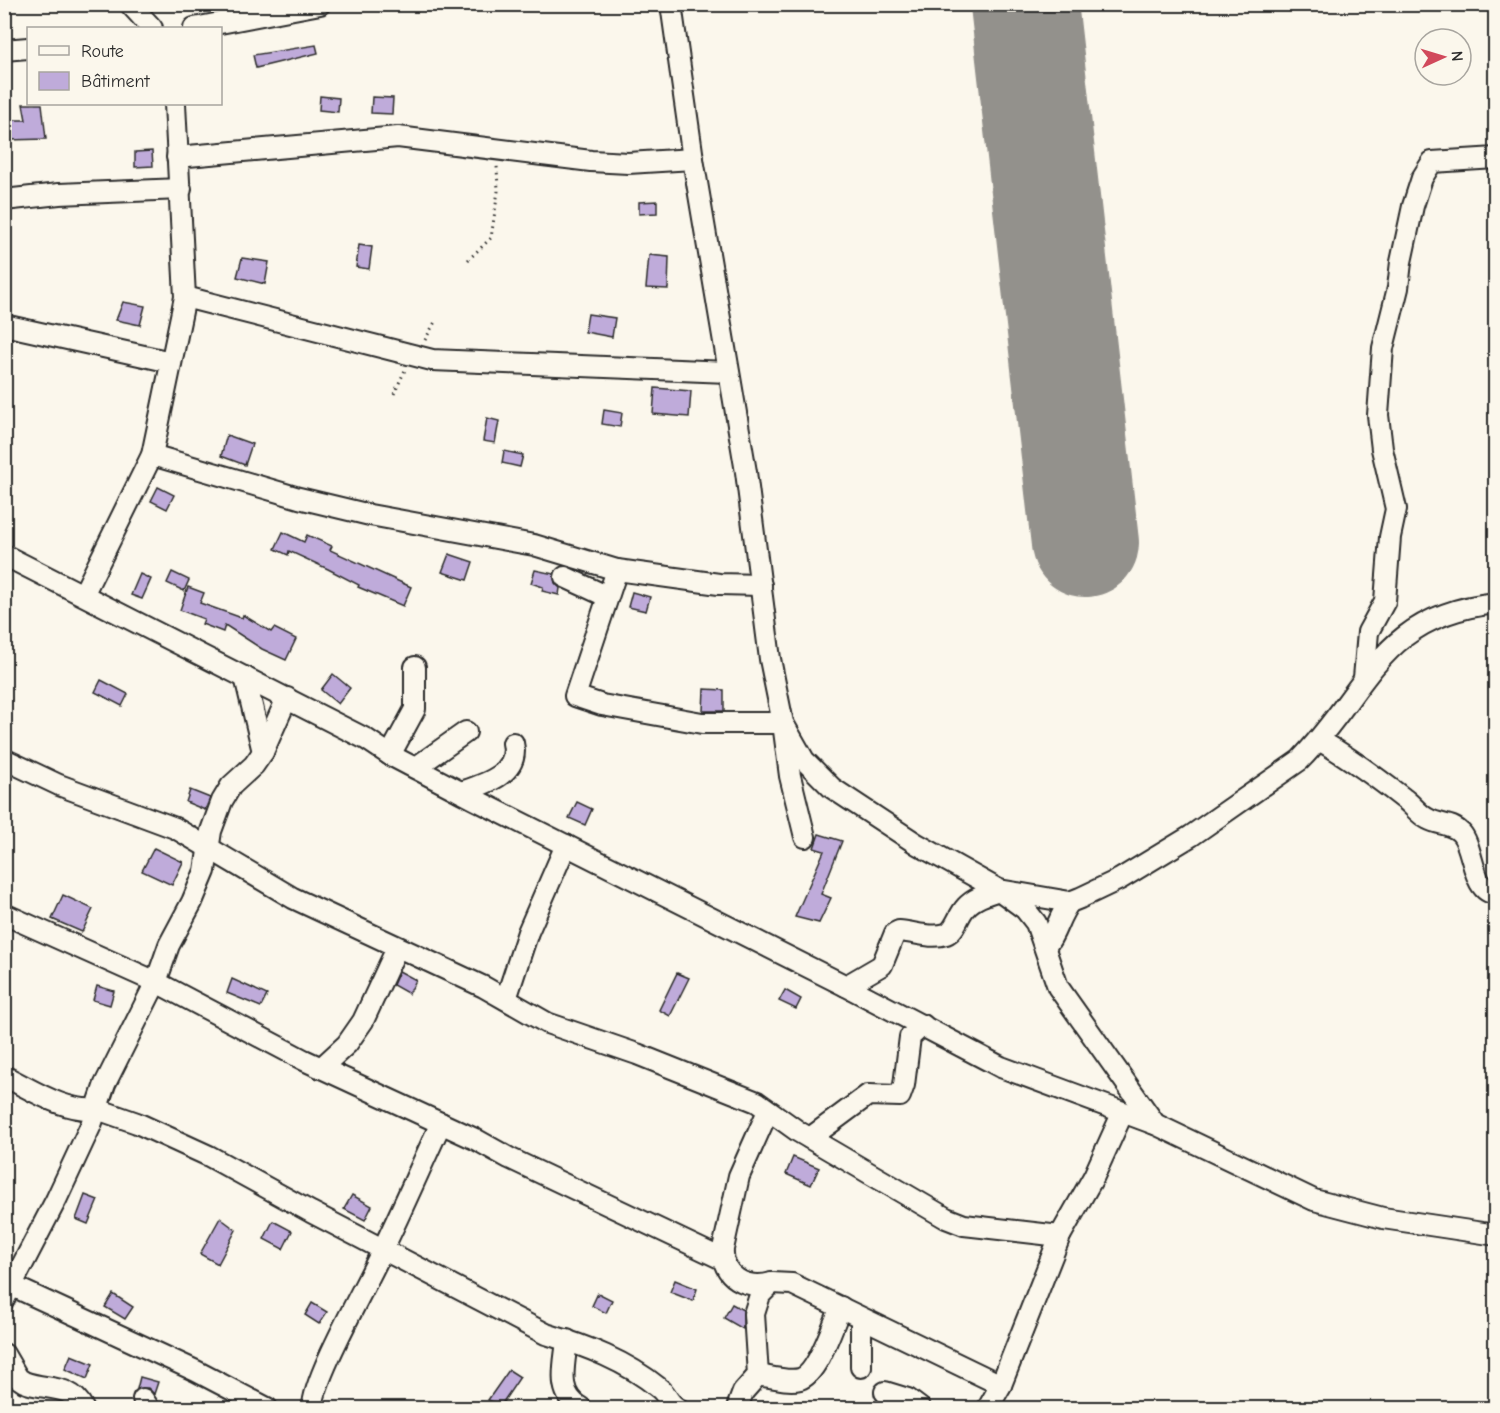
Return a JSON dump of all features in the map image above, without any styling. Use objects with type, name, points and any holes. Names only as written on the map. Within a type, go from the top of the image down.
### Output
[{"type":"street","points":[[130,4],[151,27]]},
{"type":"street","points":[[199,27],[320,4]]},
{"type":"street","points":[[671,4],[693,159],[746,472],[770,659],[783,723],[790,776],[805,837]]},
{"type":"street","points":[[4,50],[27,48]]},
{"type":"street","points":[[84,593],[152,455],[184,297],[181,189],[175,105]]},
{"type":"street","points":[[177,157],[398,137],[591,162],[628,164],[693,159]]},
{"type":"street","points":[[1364,678],[1368,632],[1385,601],[1390,537],[1396,509],[1382,449],[1378,415],[1382,358],[1413,206],[1422,178],[1432,162],[1443,159],[1496,158]]},
{"type":"street","points":[[4,200],[59,194],[181,189]]},
{"type":"street","points":[[184,297],[432,360],[728,372]]},
{"type":"street","points":[[4,326],[171,362]]},
{"type":"street","points":[[152,455],[298,498],[370,515],[534,544],[617,570],[671,580],[762,585]]},
{"type":"street","points":[[4,555],[84,593],[566,845],[856,984],[923,1025],[1001,1067],[1155,1124],[1314,1200],[1383,1218],[1496,1235]]},
{"type":"street","points":[[617,570],[574,692],[577,698],[702,723],[783,723]]},
{"type":"street","points":[[565,577],[606,596]]},
{"type":"street","points":[[1045,947],[1054,936],[1063,910],[1070,902],[1120,879],[1191,836],[1279,776],[1319,740],[1364,678],[1404,635],[1428,620],[1453,610],[1496,603]]},
{"type":"street","points":[[390,755],[415,709],[415,667]]},
{"type":"street","points":[[244,677],[263,752]]},
{"type":"street","points":[[267,1408],[196,1371],[7,1289],[97,1109],[105,1084],[156,982],[169,945],[205,871],[211,831],[222,801],[231,786],[254,765],[263,752],[287,698]]},
{"type":"street","points":[[783,723],[804,760],[832,788],[917,844],[999,890],[1031,916],[1036,923],[1058,987],[1155,1124]]},
{"type":"street","points":[[415,768],[466,732]]},
{"type":"street","points":[[1319,740],[1379,780],[1429,820],[1459,830],[1470,848],[1471,859],[1483,888],[1496,893]]},
{"type":"street","points":[[461,792],[481,786],[513,765],[515,753],[513,743]]},
{"type":"street","points":[[4,759],[59,785],[176,828],[293,898],[506,999],[565,1031],[637,1054],[757,1102],[810,1137],[946,1218],[964,1225],[1060,1236]]},
{"type":"street","points":[[506,999],[528,932],[566,845]]},
{"type":"street","points":[[856,984],[882,965],[895,933],[931,936],[946,933],[973,901],[999,890],[1070,902]]},
{"type":"street","points":[[4,914],[156,982],[321,1068],[441,1123],[722,1259]]},
{"type":"street","points":[[321,1068],[347,1044],[363,1022],[397,948]]},
{"type":"street","points":[[810,1137],[868,1095],[900,1096],[904,1085],[910,1037],[923,1025]]},
{"type":"street","points":[[4,1076],[69,1106],[82,1110],[97,1109],[182,1143],[546,1334],[601,1353],[658,1387],[669,1402],[677,1408]]},
{"type":"street","points":[[768,1111],[739,1176],[722,1259],[726,1269],[738,1280],[748,1284],[792,1284],[1001,1385]]},
{"type":"street","points":[[988,1408],[1001,1385],[1060,1236],[1094,1176],[1124,1112]]},
{"type":"street","points":[[309,1405],[441,1123]]},
{"type":"street","points":[[1016,1232],[1051,1258]]},
{"type":"street","points":[[737,1408],[743,1392],[758,1375],[754,1314],[760,1295],[772,1283]]},
{"type":"street","points":[[758,1375],[794,1380],[805,1377],[816,1366],[841,1307]]},
{"type":"street","points":[[861,1319],[861,1367]]},
{"type":"street","points":[[567,1340],[563,1385],[570,1399],[581,1408]]},
{"type":"street","points":[[4,1354],[18,1378],[24,1382],[67,1390],[79,1400],[83,1408]]},
{"type":"street","points":[[885,1392],[908,1399],[921,1408]]},
{"type":"path","points":[[468,260],[491,238],[498,191],[496,148]]},
{"type":"path","points":[[394,393],[413,355],[436,320]]},
{"type":"building","points":[[316,45],[318,53],[256,68],[253,55]]},
{"type":"building","points":[[320,96],[339,98],[338,112],[319,110]]},
{"type":"building","points":[[372,97],[393,98],[392,114],[371,113]]},
{"type":"building","points":[[23,104],[42,105],[46,139],[8,140],[8,120],[26,120]]},
{"type":"building","points":[[152,151],[153,166],[135,167],[135,152]]},
{"type":"building","points":[[657,201],[657,213],[639,214],[639,202]]},
{"type":"building","points":[[359,245],[372,247],[369,269],[356,267]]},
{"type":"building","points":[[649,255],[669,257],[668,289],[646,288]]},
{"type":"building","points":[[242,258],[269,262],[265,284],[237,277]]},
{"type":"building","points":[[123,302],[145,306],[140,325],[116,320]]},
{"type":"building","points":[[588,314],[615,318],[612,337],[585,332]]},
{"type":"building","points":[[655,388],[691,391],[689,417],[653,414]]},
{"type":"building","points":[[604,410],[622,413],[620,427],[602,424]]},
{"type":"building","points":[[487,418],[499,421],[495,443],[483,441]]},
{"type":"building","points":[[227,435],[252,444],[245,465],[221,456]]},
{"type":"building","points":[[504,451],[523,455],[520,467],[502,463]]},
{"type":"building","points":[[158,487],[174,495],[167,509],[151,501]]},
{"type":"building","points":[[283,532],[304,542],[307,535],[332,546],[330,550],[411,587],[403,606],[358,587],[359,585],[289,551],[288,555],[275,549]]},
{"type":"building","points":[[449,554],[473,562],[467,580],[442,572]]},
{"type":"building","points":[[535,570],[554,574],[555,583],[560,588],[559,595],[542,591],[543,587],[531,583]]},
{"type":"building","points":[[172,572],[189,580],[184,591],[167,583]]},
{"type":"building","points":[[140,574],[151,579],[142,599],[131,595]]},
{"type":"building","points":[[188,587],[204,593],[200,603],[242,618],[243,615],[271,632],[274,628],[296,639],[286,660],[262,649],[225,625],[223,632],[202,624],[204,619],[180,610]]},
{"type":"building","points":[[632,592],[650,597],[646,611],[628,607]]},
{"type":"building","points":[[333,674],[350,688],[338,704],[321,690]]},
{"type":"building","points":[[101,680],[128,694],[122,706],[95,692]]},
{"type":"building","points":[[704,689],[724,690],[724,711],[703,711]]},
{"type":"building","points":[[190,790],[210,798],[205,810],[186,802]]},
{"type":"building","points":[[577,802],[592,809],[585,825],[569,818]]},
{"type":"building","points":[[819,834],[842,841],[821,894],[831,898],[819,923],[795,917],[824,851],[814,848]]},
{"type":"building","points":[[154,848],[183,862],[172,885],[142,871]]},
{"type":"building","points":[[63,895],[93,909],[82,932],[52,919]]},
{"type":"building","points":[[399,971],[416,980],[409,994],[393,985]]},
{"type":"building","points":[[677,973],[689,978],[670,1016],[659,1010]]},
{"type":"building","points":[[232,979],[267,995],[261,1007],[227,993]]},
{"type":"building","points":[[97,986],[114,991],[110,1005],[93,1000]]},
{"type":"building","points":[[785,990],[801,999],[796,1009],[779,1001]]},
{"type":"building","points":[[793,1157],[819,1168],[811,1185],[786,1174]]},
{"type":"building","points":[[85,1195],[98,1200],[88,1224],[76,1219]]},
{"type":"building","points":[[352,1195],[372,1206],[365,1220],[344,1209]]},
{"type":"building","points":[[220,1218],[236,1230],[218,1264],[200,1254]]},
{"type":"building","points":[[273,1221],[292,1231],[283,1249],[264,1239]]},
{"type":"building","points":[[675,1280],[697,1289],[693,1301],[670,1292]]},
{"type":"building","points":[[598,1293],[612,1300],[606,1313],[592,1306]]},
{"type":"building","points":[[113,1294],[133,1307],[125,1319],[105,1307]]},
{"type":"building","points":[[312,1303],[327,1312],[319,1324],[305,1315]]},
{"type":"building","points":[[732,1304],[743,1310],[743,1329],[724,1318]]},
{"type":"building","points":[[71,1355],[93,1364],[87,1379],[65,1369]]},
{"type":"building","points":[[509,1370],[520,1377],[501,1405],[488,1400]]},
{"type":"building","points":[[140,1377],[158,1382],[154,1394],[148,1388],[137,1389]]},
{"type":"runway","points":[[1024,4],[1085,543]]}]
